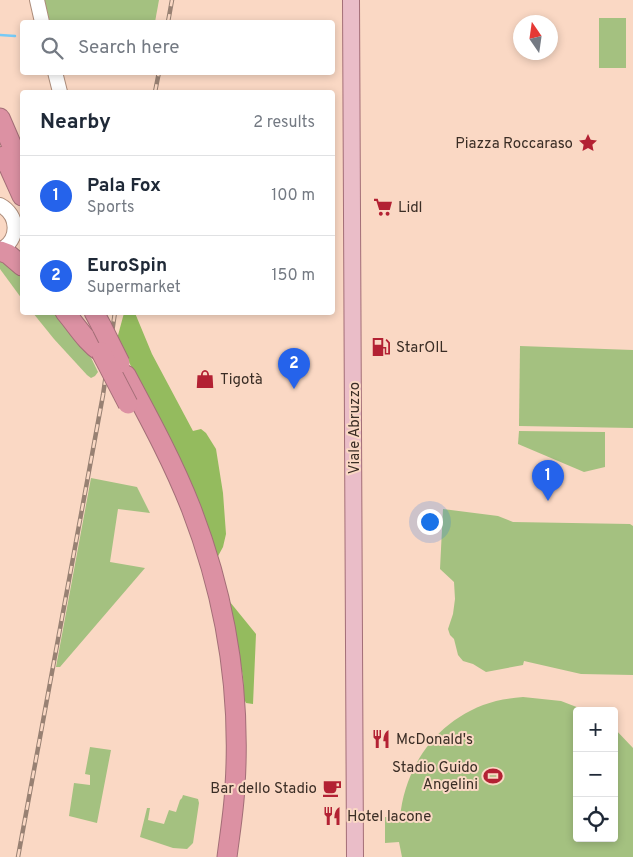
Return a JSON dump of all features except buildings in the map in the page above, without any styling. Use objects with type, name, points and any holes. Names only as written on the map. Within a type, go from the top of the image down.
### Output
[{"type":"highway","points":[[0,118],[20,183]]},
{"type":"highway","points":[[0,148],[20,183]]},
{"type":"highway","points":[[0,251],[8,254],[20,264]]},
{"type":"highway","points":[[67,315],[84,335],[96,334]]},
{"type":"highway","points":[[84,315],[126,375],[178,476],[200,551],[223,614],[235,697],[236,744],[226,823],[227,857]]},
{"type":"highway","points":[[96,334],[200,551],[206,594],[218,653],[230,785]]},
{"type":"highway","points":[[215,857],[226,823]]},
{"type":"main road","name":"Viale Abruzzo","points":[[351,0],[355,857]]},
{"type":"street","points":[[37,0],[42,20]]},
{"type":"street","points":[[56,75],[60,90]]},
{"type":"street","points":[[3,206],[20,209]]},
{"type":"street","points":[[0,251],[11,241],[19,221],[3,206]]},
{"type":"green space","points":[[44,0],[159,0],[155,20],[49,20]]},
{"type":"green space","points":[[599,18],[626,18],[626,68],[599,68]]},
{"type":"green space","points":[[0,254],[20,272],[20,296],[0,269]]},
{"type":"green space","points":[[35,315],[61,315],[81,337],[98,372],[95,376],[91,378],[87,375]]},
{"type":"green space","points":[[123,315],[136,315],[152,354],[193,431],[201,429],[206,433],[216,449],[223,493],[226,534],[223,547],[217,558],[148,399],[117,339]]},
{"type":"green space","points":[[520,346],[633,350],[633,428],[519,426]]},
{"type":"green space","points":[[519,431],[605,432],[605,467],[584,472],[518,444]]},
{"type":"green space","points":[[91,478],[137,487],[150,513],[118,509],[110,562],[145,568],[60,667],[56,667]]},
{"type":"green space","points":[[443,509],[498,516],[513,522],[630,524],[633,526],[633,675],[581,674],[524,661],[523,665],[486,672],[473,664],[463,661],[458,655],[454,639],[448,629],[455,599],[454,582],[440,569]]},
{"type":"green space","points":[[230,602],[256,634],[253,704],[246,703],[244,699],[243,677]]},
{"type":"green space","name":"Stadio Guido Angelini","points":[[523,697],[561,701],[577,707],[573,707],[573,842],[618,842],[618,732],[633,748],[633,857],[402,857],[399,842],[385,843],[385,817],[400,818],[403,797],[410,778],[418,760],[430,744],[443,729],[459,717],[477,708],[506,699]]},
{"type":"green space","points":[[90,747],[111,750],[97,823],[69,816],[74,783],[90,785],[90,775],[85,774]]},
{"type":"green space","points":[[183,795],[198,799],[199,803],[193,843],[187,849],[173,848],[140,837],[147,808],[150,808],[148,820],[164,824],[169,810],[176,812]]},
{"type":"waterway","points":[[0,35],[15,36]]},
{"type":"railway","points":[[168,20],[172,0]]},
{"type":"railway","points":[[155,90],[158,75]]},
{"type":"railway","points":[[18,857],[103,395],[115,315]]},
{"type":"place","name":"Piazza Roccaraso","points":[[588,143]]},
{"type":"place","name":"Lidl","points":[[383,207]]},
{"type":"place","name":"StarOIL","points":[[381,347]]},
{"type":"place","name":"Tigotà","points":[[205,379]]},
{"type":"place","name":"EuroSpin","points":[[294,389]]},
{"type":"place","name":"Pala Fox","points":[[548,501]]},
{"type":"place","name":"McDonald's","points":[[381,739]]},
{"type":"place","name":"Stadio Guido Angelini","points":[[493,776]]},
{"type":"place","name":"Bar dello Stadio","points":[[332,788]]},
{"type":"place","name":"Hotel Iacone","points":[[332,816]]}]
